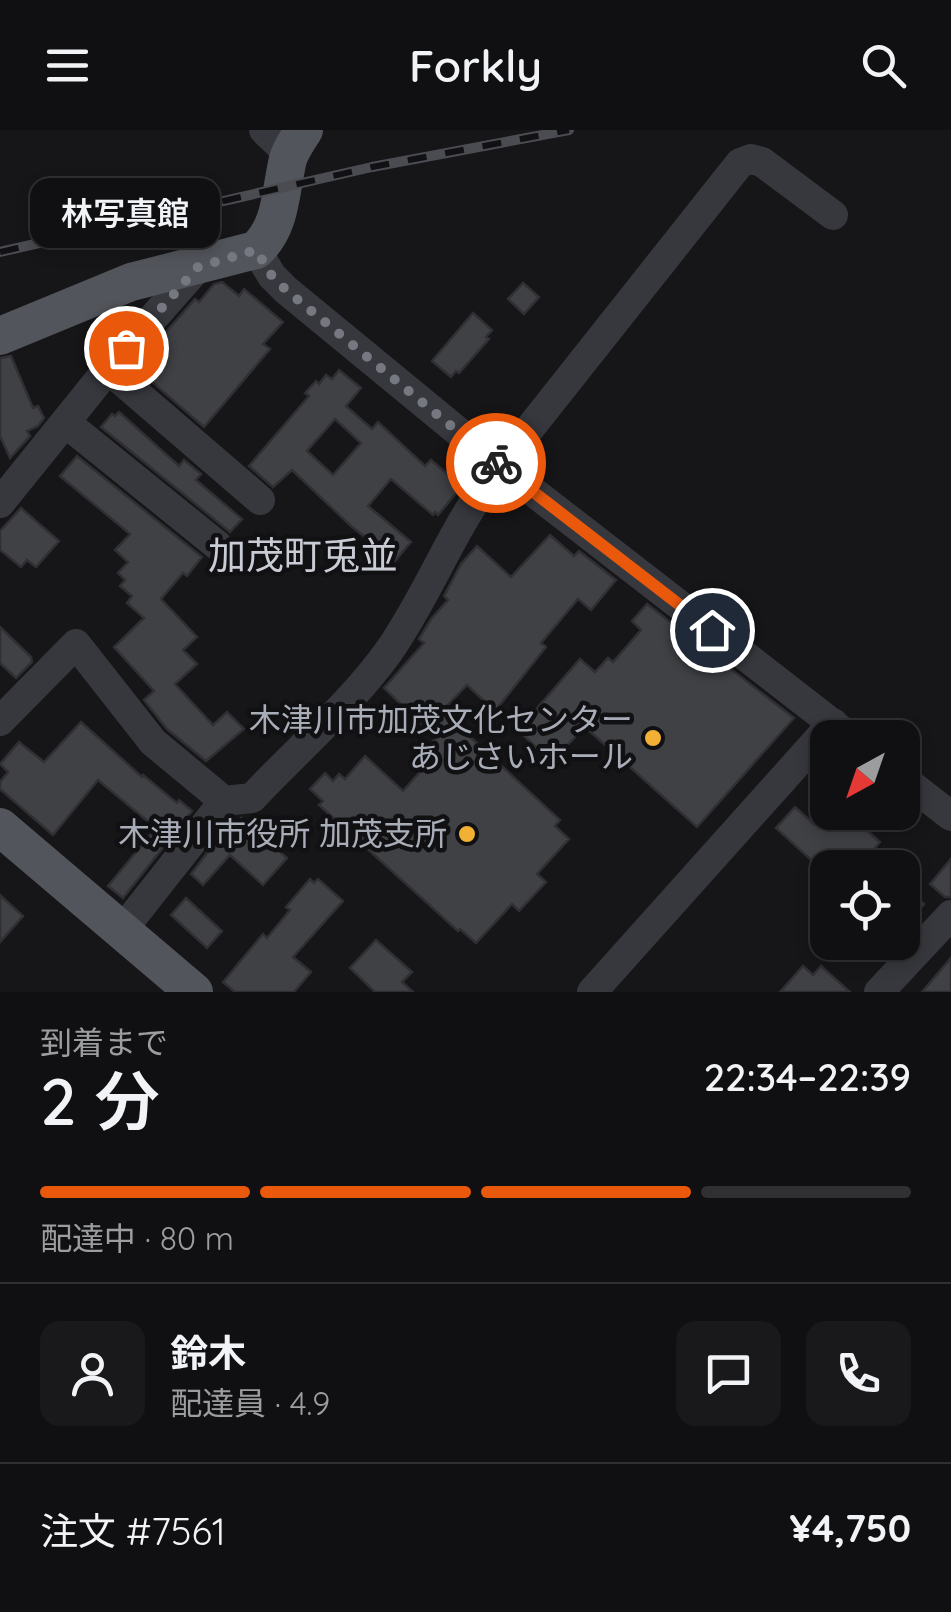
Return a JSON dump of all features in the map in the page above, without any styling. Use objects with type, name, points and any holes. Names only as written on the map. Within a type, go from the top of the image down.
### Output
[{"type":"main road","points":[[0,336],[131,282],[256,250],[269,238],[276,223],[285,138]]},
{"type":"main road","points":[[3,836],[123,930],[194,992]]},
{"type":"street","points":[[123,930],[224,801],[252,798],[390,650],[442,553],[484,486],[740,163],[751,159],[762,162],[833,215]]},
{"type":"street","points":[[256,250],[286,290],[500,466],[829,720]]},
{"type":"street","points":[[0,503],[108,369],[198,267]]},
{"type":"street","points":[[108,369],[260,500]]},
{"type":"street","points":[[66,423],[217,546]]},
{"type":"street","points":[[0,721],[76,644],[153,742],[224,801]]},
{"type":"street","points":[[592,992],[810,764]]},
{"type":"street","points":[[920,792],[951,816]]},
{"type":"street","points":[[879,992],[951,915]]},
{"type":"building","points":[[222,282],[239,296],[244,289],[283,322],[263,344],[270,349],[204,427],[137,369],[195,299],[199,302],[214,284]]},
{"type":"building","points":[[523,283],[539,297],[524,314],[508,299]]},
{"type":"building","points":[[473,313],[492,330],[486,337],[489,339],[451,377],[432,361]]},
{"type":"building","points":[[11,356],[33,408],[38,406],[44,418],[27,431],[30,436],[10,458],[0,436],[0,358]]},
{"type":"building","points":[[339,370],[361,388],[346,406],[372,429],[378,422],[425,466],[431,460],[462,486],[438,515],[433,515],[391,479],[368,506],[411,542],[395,561],[292,470],[273,487],[249,466],[309,396],[305,393],[316,381],[319,384],[326,375],[332,379]],"holes":[[[335,419],[361,443],[333,475],[307,451]]]},
{"type":"building","points":[[119,412],[179,466],[184,460],[201,474],[196,480],[242,519],[230,532],[101,427]]},
{"type":"building","points":[[77,456],[202,557],[161,599],[197,637],[183,650],[197,664],[175,684],[213,725],[227,712],[244,729],[206,761],[167,729],[144,700],[154,691],[114,647],[144,618],[127,603],[132,596],[120,586],[125,580],[118,573],[128,562],[115,550],[130,534],[60,476]]},
{"type":"building","points":[[21,508],[59,541],[36,567],[27,560],[21,567],[0,550],[0,531]]},
{"type":"building","points":[[550,535],[574,556],[579,551],[616,580],[591,610],[578,599],[541,643],[546,647],[495,711],[467,685],[442,711],[560,820],[555,826],[569,839],[537,874],[546,882],[519,911],[512,904],[476,943],[319,805],[323,801],[310,789],[325,773],[333,781],[339,774],[345,779],[365,756],[403,791],[434,756],[426,749],[436,738],[384,688],[424,643],[419,639],[448,600],[444,596],[461,564],[477,546],[511,577]]},
{"type":"building","points":[[647,604],[794,718],[697,827],[585,727],[551,762],[518,730],[580,659],[595,672],[608,658],[613,662],[641,630],[632,621]]},
{"type":"building","points":[[0,627],[31,657],[32,662],[16,678],[0,663]]},
{"type":"building","points":[[81,722],[142,777],[192,811],[123,898],[108,886],[156,828],[98,780],[53,835],[0,789],[8,772],[0,764],[19,742],[44,762]]},
{"type":"building","points":[[795,807],[810,820],[810,830],[866,830],[880,842],[873,850],[810,850],[810,859],[776,828]]},
{"type":"building","points":[[241,818],[287,858],[263,885],[230,855],[203,885],[191,874],[221,835]]},
{"type":"building","points":[[951,859],[951,897],[945,897],[930,884]]},
{"type":"building","points":[[310,879],[314,883],[318,879],[343,901],[293,957],[311,972],[294,992],[235,992],[223,982],[263,934],[267,938]]},
{"type":"building","points":[[0,895],[23,916],[0,942]]},
{"type":"building","points":[[186,898],[222,931],[207,948],[171,915]]},
{"type":"building","points":[[376,940],[412,972],[402,982],[413,992],[375,992],[350,968]]},
{"type":"building","points":[[951,958],[951,992],[922,992]]},
{"type":"building","points":[[803,966],[813,975],[821,966],[850,992],[780,992]]},
{"type":"railway","points":[[0,252],[372,167],[569,130]]},
{"type":"way so far","points":[[126,348],[198,267],[256,250],[286,290],[496,463]]},
{"type":"place","name":"林写真館","points":[[126,348]]},
{"type":"place","name":"木津川市加茂文化センター あじさいホール","points":[[653,738]]},
{"type":"place","name":"木津川市役所 加茂支所","points":[[467,834]]},
{"type":"district","name":"加茂町兎並","points":[[303,556]]},
{"type":"route","points":[[496,463],[712,630]]}]
